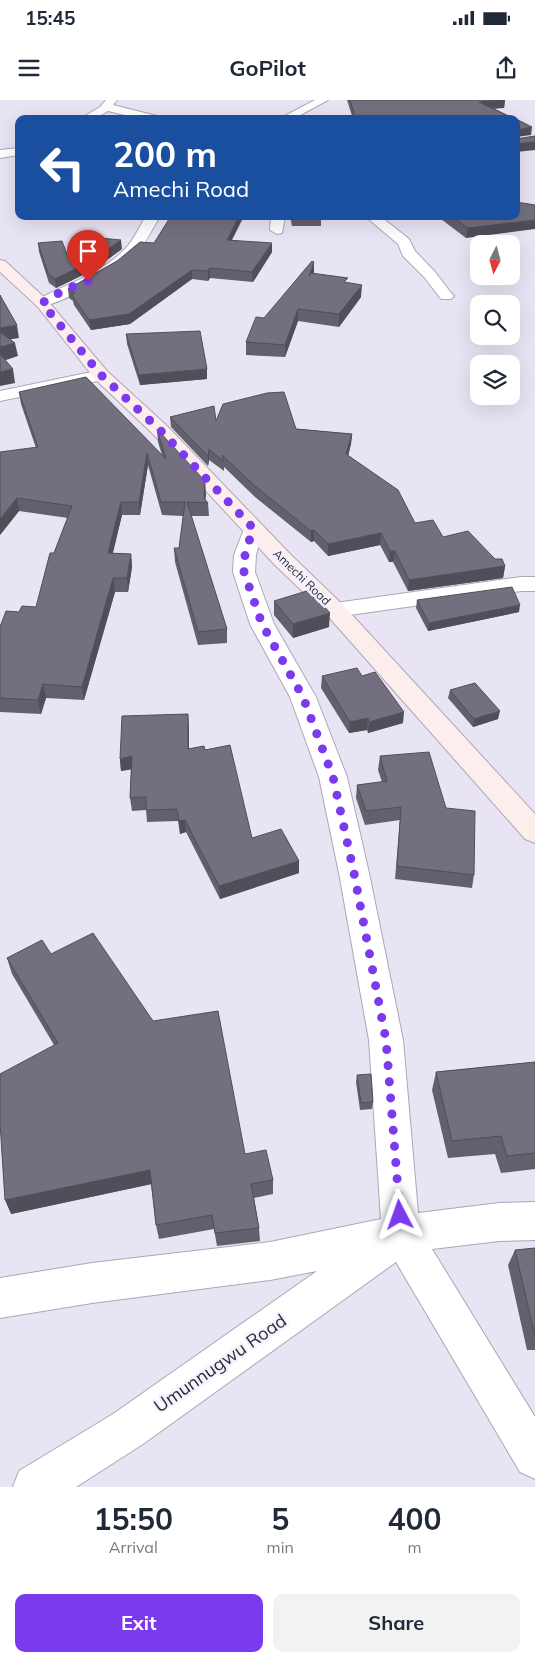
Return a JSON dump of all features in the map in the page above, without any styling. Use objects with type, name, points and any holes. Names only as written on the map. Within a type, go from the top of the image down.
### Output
[{"type":"main road","name":"Amechi Road","points":[[0,264],[42,303],[101,375],[160,430],[253,528],[335,610],[535,832]]},
{"type":"street","points":[[292,115],[323,100]]},
{"type":"street","points":[[92,115],[109,103],[145,115]]},
{"type":"street","points":[[0,154],[15,152]]},
{"type":"street","points":[[42,303],[64,290],[88,281],[115,264],[128,254],[150,220]]},
{"type":"street","points":[[376,220],[404,242],[408,253],[430,275],[446,296]]},
{"type":"street","points":[[0,396],[101,375]]},
{"type":"street","points":[[253,528],[245,555],[244,572],[262,624],[303,697],[333,777],[354,873],[386,1040],[401,1234],[535,1457]]},
{"type":"street","points":[[335,610],[521,584],[535,584]]},
{"type":"street","points":[[0,1298],[92,1283],[270,1261],[401,1234],[499,1222],[535,1221]]},
{"type":"street","name":"Umunnugwu Road","points":[[35,1487],[128,1429],[401,1234]]},
{"type":"building","points":[[350,100],[504,100],[479,102],[507,115],[355,115]]},
{"type":"building","points":[[520,121],[532,127],[520,129]]},
{"type":"building","points":[[535,136],[535,142],[520,144],[520,138]]},
{"type":"building","points":[[520,203],[535,205],[535,220],[468,228],[457,220],[520,220]]},
{"type":"building","points":[[168,220],[237,220],[227,240],[272,243],[252,272],[210,268],[208,271],[192,270],[129,314],[89,320],[72,295],[75,293],[68,289],[117,261],[140,242],[154,243]]},
{"type":"building","points":[[90,237],[121,240],[92,261],[55,279],[48,273],[38,243],[62,241],[68,257]]},
{"type":"building","points":[[312,261],[314,262],[309,276],[311,273],[348,278],[344,282],[362,285],[339,314],[298,309],[285,345],[246,342],[256,317],[264,318]]},
{"type":"building","points":[[0,295],[17,325],[0,328]]},
{"type":"building","points":[[200,331],[207,369],[139,375],[126,334]]},
{"type":"building","points":[[0,332],[15,343],[0,347]]},
{"type":"building","points":[[0,354],[13,369],[0,372]]},
{"type":"building","points":[[86,377],[166,459],[157,429],[205,481],[204,498],[208,503],[187,502],[227,629],[198,632],[174,548],[179,548],[185,502],[161,502],[147,453],[139,502],[121,502],[108,553],[131,554],[127,578],[113,578],[82,687],[43,684],[38,700],[0,698],[0,627],[6,611],[19,612],[22,606],[36,607],[50,553],[54,553],[72,506],[17,498],[0,519],[0,452],[38,447],[19,392]]},
{"type":"building","points":[[284,392],[296,429],[352,434],[346,454],[398,490],[415,523],[433,520],[443,537],[468,531],[495,559],[502,559],[505,566],[409,580],[395,551],[390,551],[381,533],[328,544],[314,530],[311,531],[255,486],[222,455],[223,461],[209,449],[208,456],[170,417],[214,406],[216,421],[223,404],[267,393]]},
{"type":"building","points":[[512,587],[520,605],[429,623],[417,600]]},
{"type":"building","points":[[310,590],[330,613],[293,624],[274,601]]},
{"type":"building","points":[[357,668],[362,676],[375,672],[404,712],[369,722],[368,718],[350,722],[322,676]]},
{"type":"building","points":[[475,683],[500,711],[474,719],[450,690]]},
{"type":"building","points":[[188,714],[188,749],[204,746],[205,750],[230,745],[252,838],[281,829],[299,861],[219,886],[185,820],[179,821],[177,809],[146,810],[146,797],[130,798],[132,756],[120,759],[122,716]]},
{"type":"building","points":[[429,752],[446,808],[475,811],[474,875],[397,866],[401,807],[366,811],[357,785],[387,781],[380,756]]},
{"type":"building","points":[[93,933],[153,1021],[218,1011],[245,1154],[266,1150],[273,1180],[251,1184],[259,1228],[215,1233],[212,1215],[156,1225],[150,1170],[5,1200],[0,1123],[0,1074],[58,1043],[7,958],[42,940],[51,954]]},
{"type":"building","points":[[535,1062],[535,1153],[507,1156],[501,1136],[452,1141],[436,1072]]},
{"type":"building","points":[[371,1074],[373,1102],[361,1103],[357,1075]]},
{"type":"building","points":[[535,1248],[535,1336],[515,1250]]},
{"type":"route","points":[[88,281],[64,290],[42,303],[101,375],[160,430],[253,528],[245,555],[244,572],[262,624],[303,697],[333,777],[354,873],[386,1040],[400,1215]]}]
